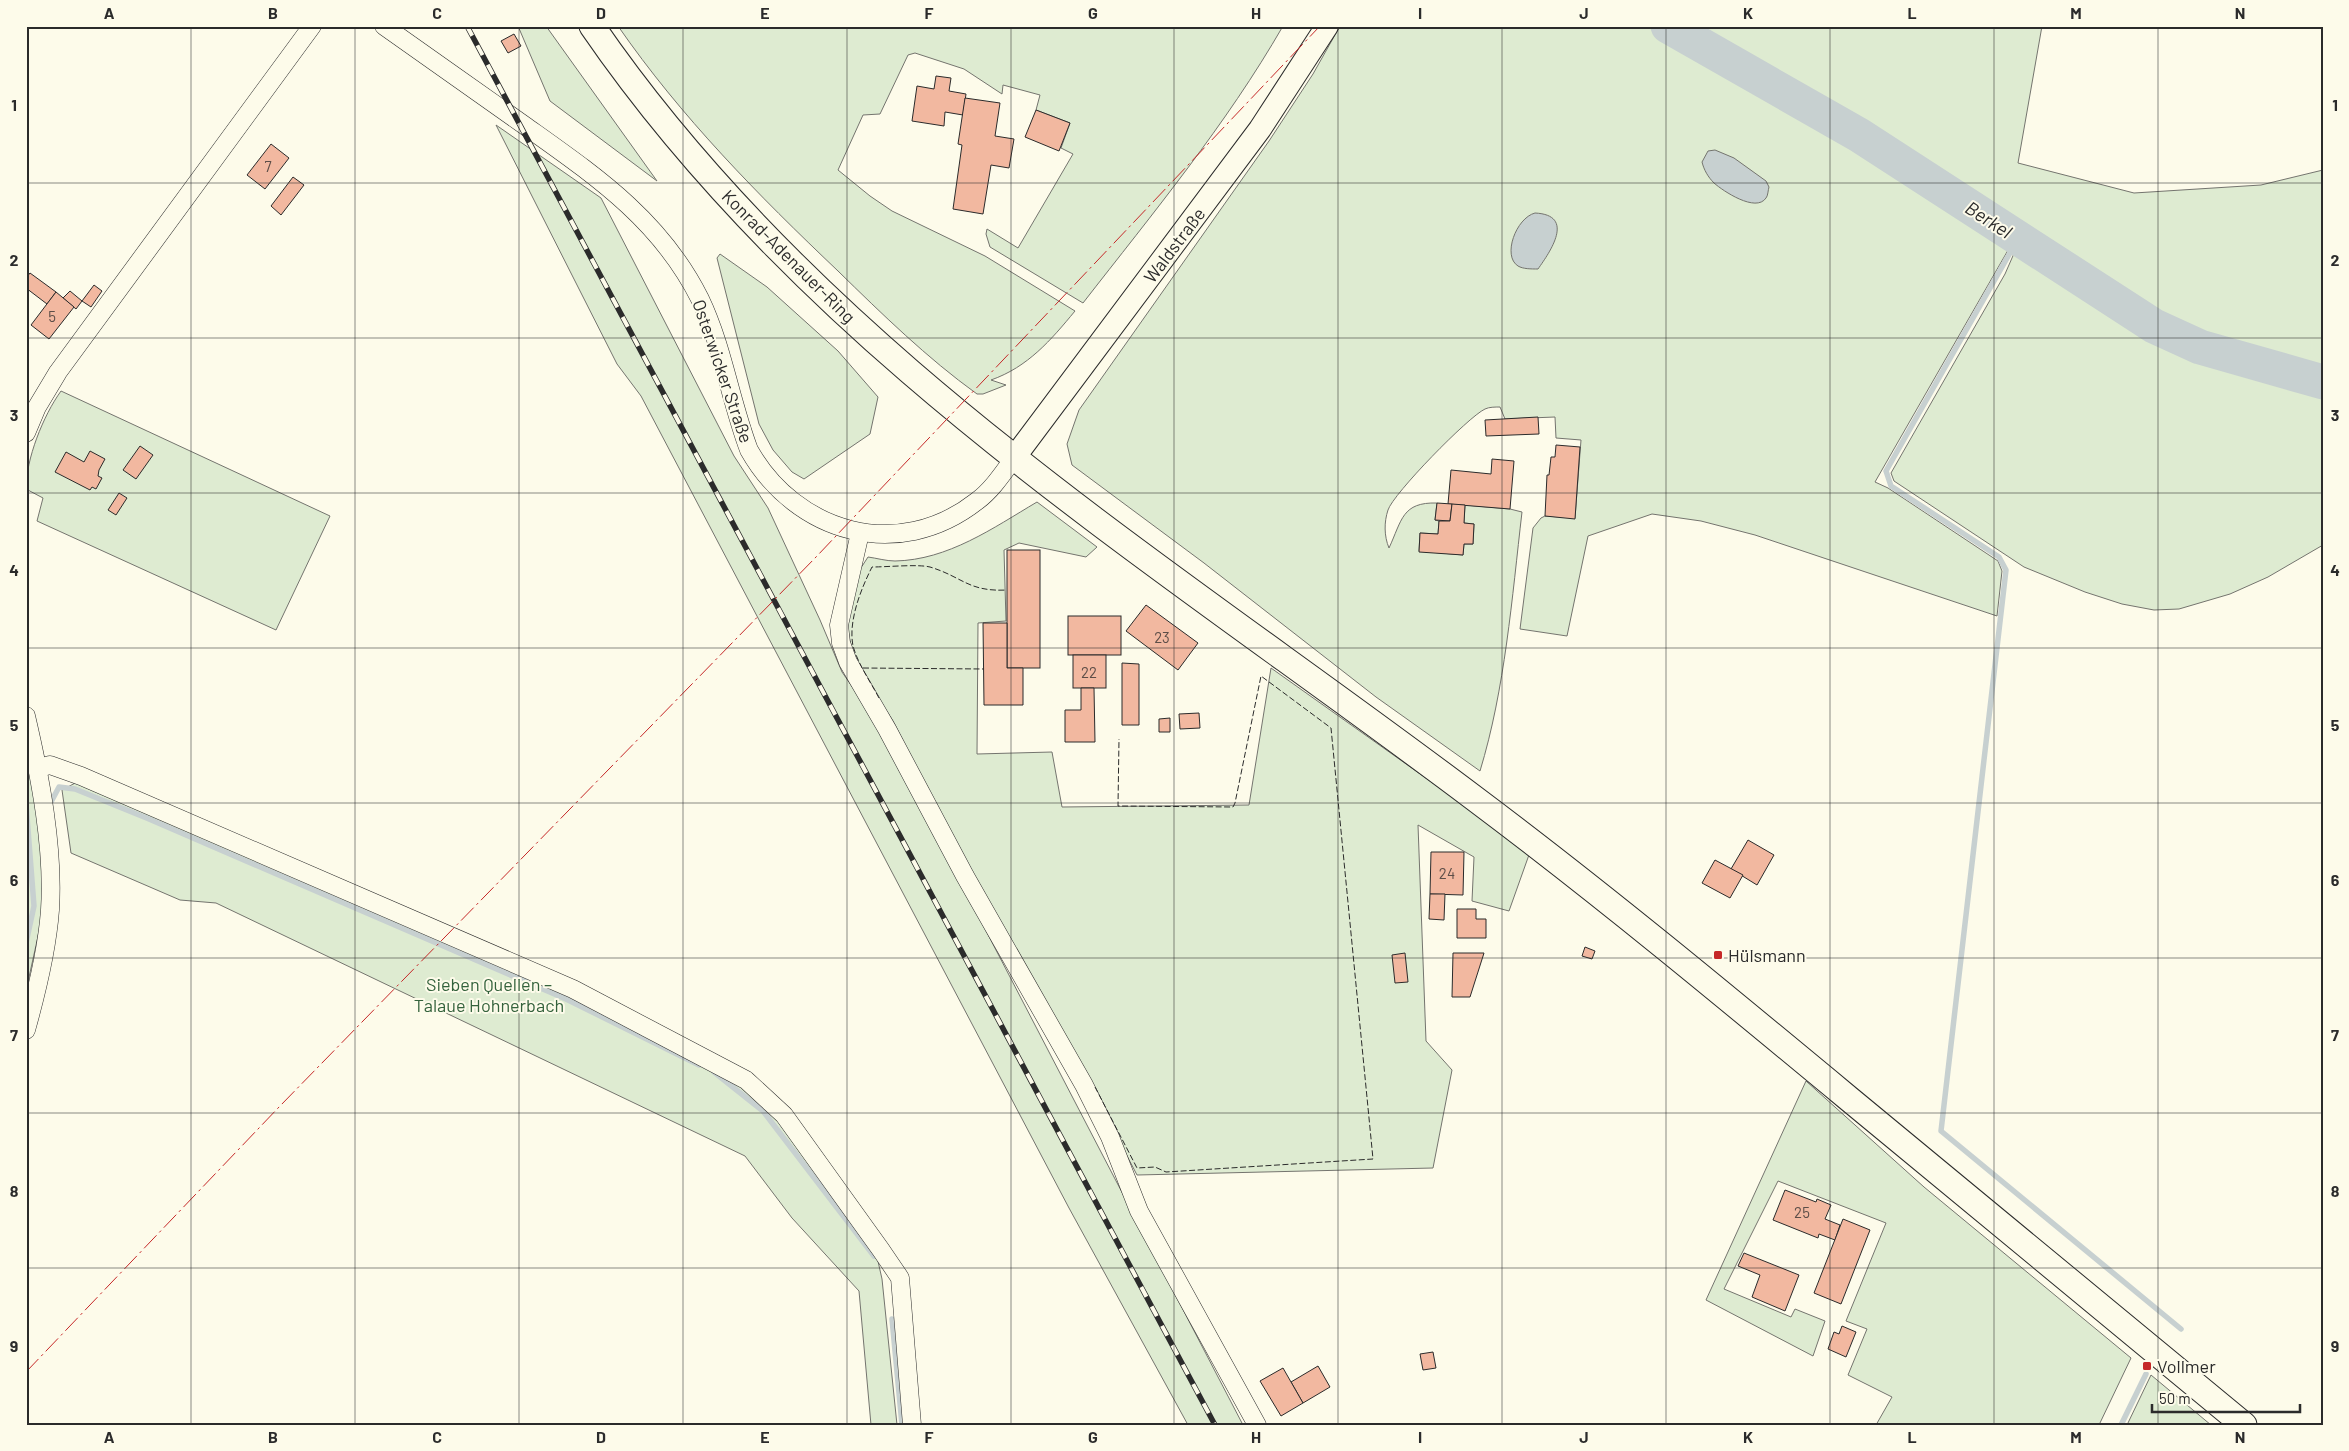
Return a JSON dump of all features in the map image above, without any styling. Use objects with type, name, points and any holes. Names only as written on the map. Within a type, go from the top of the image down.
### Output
[{"type":"main road","name":"Konrad-Adenauer-Ring","points":[[592,26],[651,106],[705,171],[780,252],[920,382],[1014,458],[1478,801],[1593,889],[2244,1425]]},
{"type":"street","points":[[26,433],[37,407],[58,372],[312,26]]},
{"type":"street","name":"Osterwicker Straße","points":[[384,26],[574,161],[615,192],[650,225],[672,252],[700,299],[711,325],[742,430],[757,464],[778,490],[808,513],[832,524],[860,533],[897,534],[912,531],[942,521],[975,503],[986,494],[1014,458]]},
{"type":"street","name":"Waldstraße","points":[[1014,458],[1260,130],[1327,26]]},
{"type":"street","points":[[860,533],[842,602],[839,625],[841,643],[848,662],[1084,1085],[1110,1137],[1139,1211],[1257,1425]]},
{"type":"street","points":[[26,716],[38,768],[46,834],[50,909],[38,987],[26,1030]]},
{"type":"street","points":[[38,768],[50,765],[81,776],[573,989],[746,1080],[784,1115],[882,1250],[900,1278],[912,1425]]},
{"type":"green space","points":[[518,26],[546,26],[657,181],[550,101]]},
{"type":"green space","points":[[618,26],[1283,26],[1261,63],[1213,133],[1083,303],[990,247],[986,234],[987,229],[1018,248],[1073,154],[1061,148],[1070,123],[1036,110],[1040,95],[1003,85],[1002,94],[964,69],[915,53],[908,55],[880,114],[863,115],[838,170],[892,211],[985,256],[1075,311],[1038,352],[1016,368],[991,380],[1006,385],[983,394],[977,394],[940,366],[888,319],[750,184],[668,92]]},
{"type":"green space","points":[[1340,26],[1663,26],[1856,137],[2015,238],[1875,482],[1888,488],[1998,561],[2002,571],[1997,616],[1755,535],[1701,521],[1652,514],[1588,536],[1567,636],[1520,629],[1533,528],[1545,516],[1575,518],[1581,440],[1556,438],[1555,417],[1505,419],[1500,407],[1487,408],[1463,426],[1416,473],[1388,510],[1385,529],[1389,548],[1401,521],[1410,509],[1425,503],[1437,503],[1435,520],[1439,521],[1438,534],[1420,533],[1419,551],[1463,555],[1464,544],[1473,544],[1474,524],[1464,523],[1465,505],[1510,509],[1522,512],[1502,676],[1489,740],[1480,771],[1376,697],[1204,563],[1072,465],[1067,444],[1079,410],[1269,141],[1313,74]]},
{"type":"green space","points":[[1674,26],[2042,26],[2018,163],[2134,193],[2261,185],[2323,170],[2323,376],[2201,345],[2156,323],[1862,133]]},
{"type":"green space","points":[[496,125],[601,198],[734,456],[768,508],[842,672],[880,727],[1243,1425],[1188,1425],[1069,1208],[641,396],[617,364]]},
{"type":"green space","points":[[2019,242],[2148,326],[2200,349],[2323,388],[2323,545],[2268,577],[2230,594],[2179,609],[2154,610],[2122,604],[2085,592],[2024,567],[1894,481],[1891,473],[2005,274]]},
{"type":"green space","points":[[720,254],[767,287],[838,351],[878,397],[870,434],[804,479],[792,472],[773,450],[759,424],[717,258]]},
{"type":"green space","points":[[61,391],[330,516],[276,630],[37,521],[43,498],[26,489],[29,465],[42,425]]},
{"type":"green space","points":[[1037,502],[1097,547],[1086,557],[1019,543],[1004,550],[1006,621],[978,623],[977,754],[1052,752],[1062,807],[1249,805],[1271,668],[1530,852],[1509,911],[1472,901],[1474,857],[1418,825],[1426,1041],[1452,1070],[1433,1168],[1137,1175],[1089,1083],[973,879],[893,721],[854,660],[847,626],[857,574],[868,557],[895,561],[915,559],[952,549],[987,532]]},
{"type":"green space","points":[[26,767],[33,774],[47,895],[26,991]]},
{"type":"green space","name":"Sieben Quellen – Talaue Hohnerbach","points":[[79,781],[468,945],[723,1067],[775,1109],[873,1239],[882,1279],[897,1425],[871,1425],[859,1291],[792,1218],[745,1156],[216,903],[180,900],[71,853],[62,790]]},
{"type":"green space","points":[[1806,1081],[1924,1187],[2131,1358],[2099,1425],[1876,1425],[1892,1397],[1848,1375],[1867,1329],[1846,1321],[1886,1223],[1778,1181],[1724,1289],[1791,1317],[1795,1309],[1825,1321],[1813,1356],[1706,1300]]},
{"type":"green space","points":[[2151,1375],[2211,1425],[2127,1425]]},
{"type":"shaded area","points":[[1715,150],[1734,158],[1766,181],[1769,187],[1766,198],[1761,202],[1748,202],[1732,195],[1714,183],[1706,173],[1702,162],[1708,151]]},
{"type":"shaded area","points":[[1535,213],[1547,215],[1554,220],[1557,227],[1553,244],[1538,269],[1518,266],[1513,261],[1511,254],[1511,246],[1517,229],[1528,216]]},
{"type":"building","points":[[514,34],[521,46],[508,53],[501,41]]},
{"type":"building","points":[[936,76],[951,78],[949,91],[966,94],[963,115],[945,112],[944,126],[912,121],[917,86],[934,89]]},
{"type":"building","points":[[965,98],[1000,103],[995,136],[1014,139],[1009,168],[991,165],[983,214],[953,209],[962,145],[958,144]]},
{"type":"building","points":[[1036,110],[1070,123],[1059,151],[1025,137]]},
{"type":"building","points":[[271,144],[289,158],[265,189],[247,175]]},
{"type":"building","points":[[293,177],[304,185],[281,215],[271,206]]},
{"type":"building","points":[[30,273],[56,292],[47,304],[26,288],[26,278]]},
{"type":"building","points":[[94,285],[102,291],[91,307],[82,301]]},
{"type":"building","points":[[70,291],[82,301],[76,309],[63,298]]},
{"type":"building","points":[[56,292],[74,307],[49,339],[31,325]]},
{"type":"building","points":[[1538,417],[1539,434],[1486,436],[1485,420]]},
{"type":"building","points":[[1556,445],[1580,447],[1575,519],[1545,516],[1547,475],[1549,475],[1551,457],[1555,457]]},
{"type":"building","points":[[140,446],[153,455],[136,479],[123,470]]},
{"type":"building","points":[[90,451],[105,459],[98,476],[102,478],[96,489],[92,487],[90,490],[55,472],[66,452],[84,462]]},
{"type":"building","points":[[1492,459],[1514,461],[1510,509],[1448,504],[1451,470],[1491,474]]},
{"type":"building","points":[[119,493],[127,498],[116,515],[108,510]]},
{"type":"building","points":[[1437,503],[1452,504],[1450,521],[1435,520]]},
{"type":"building","points":[[1452,504],[1465,505],[1464,523],[1474,524],[1473,544],[1464,544],[1463,555],[1419,552],[1420,533],[1438,534],[1439,521],[1450,521]]},
{"type":"building","points":[[1007,550],[1040,550],[1040,668],[1007,668]]},
{"type":"building","points":[[1146,605],[1198,643],[1178,670],[1126,631]]},
{"type":"building","points":[[1068,616],[1121,616],[1121,655],[1068,655]]},
{"type":"building","points":[[983,623],[1007,623],[1007,668],[1023,668],[1023,705],[984,705]]},
{"type":"building","points":[[1073,655],[1106,655],[1106,688],[1073,688]]},
{"type":"building","points":[[1122,663],[1139,664],[1139,725],[1122,725]]},
{"type":"building","points":[[1081,688],[1094,688],[1095,742],[1065,742],[1065,710],[1081,710]]},
{"type":"building","points":[[1199,713],[1200,728],[1180,729],[1179,714]]},
{"type":"building","points":[[1170,718],[1170,732],[1159,732],[1159,719]]},
{"type":"building","points":[[1748,840],[1774,855],[1757,885],[1731,869]]},
{"type":"building","points":[[1431,852],[1464,852],[1463,895],[1430,894]]},
{"type":"building","points":[[1715,860],[1743,875],[1730,898],[1702,883]]},
{"type":"building","points":[[1430,894],[1445,894],[1444,920],[1429,919]]},
{"type":"building","points":[[1457,909],[1476,909],[1476,919],[1486,919],[1486,938],[1457,938]]},
{"type":"building","points":[[1585,947],[1595,951],[1592,959],[1582,956]]},
{"type":"building","points":[[1405,953],[1408,982],[1395,983],[1392,955]]},
{"type":"building","points":[[1453,953],[1484,953],[1470,997],[1452,997]]},
{"type":"building","points":[[1785,1190],[1816,1202],[1817,1199],[1831,1205],[1825,1219],[1840,1225],[1835,1240],[1819,1234],[1818,1238],[1773,1220]]},
{"type":"building","points":[[1843,1219],[1870,1230],[1841,1304],[1814,1293]]},
{"type":"building","points":[[1744,1253],[1799,1275],[1785,1311],[1752,1297],[1760,1275],[1738,1266]]},
{"type":"building","points":[[1842,1326],[1856,1332],[1846,1357],[1828,1349],[1834,1332],[1839,1334]]},
{"type":"building","points":[[1433,1352],[1436,1368],[1423,1370],[1420,1354]]},
{"type":"building","points":[[1318,1366],[1330,1387],[1303,1403],[1291,1382]]},
{"type":"building","points":[[1283,1368],[1303,1403],[1281,1416],[1260,1381]]},
{"type":"waterway","name":"Berkel","points":[[1668,26],[1859,135],[2154,326],[2200,347],[2323,382]]},
{"type":"waterway","points":[[2019,237],[1886,471],[1891,486],[1999,557],[2006,570],[1941,1131],[2181,1329]]},
{"type":"waterway","points":[[51,802],[59,787],[75,789],[149,819],[566,999],[699,1065]]},
{"type":"waterway","points":[[26,804],[34,906],[26,943]]},
{"type":"waterway","points":[[714,1072],[763,1111],[874,1256]]},
{"type":"waterway","points":[[892,1319],[902,1425]]},
{"type":"waterway","points":[[2121,1425],[2146,1374]]},
{"type":"railway","points":[[467,26],[1215,1425]]},
{"type":"fence","points":[[879,698],[858,659],[853,646],[852,636],[856,605],[872,567],[925,566],[983,589],[1007,590]]},
{"type":"fence","points":[[863,668],[984,669]]},
{"type":"fence","points":[[1095,1087],[1137,1168],[1155,1167],[1166,1172],[1373,1159],[1331,728],[1261,676],[1233,807],[1118,806],[1119,739]]},
{"type":"power","points":[[26,1372],[280,1106],[817,556],[1320,26]]},
{"type":"place","name":"Hülsmann","points":[[1718,955]]},
{"type":"place","name":"Vollmer","points":[[2147,1366]]}]
